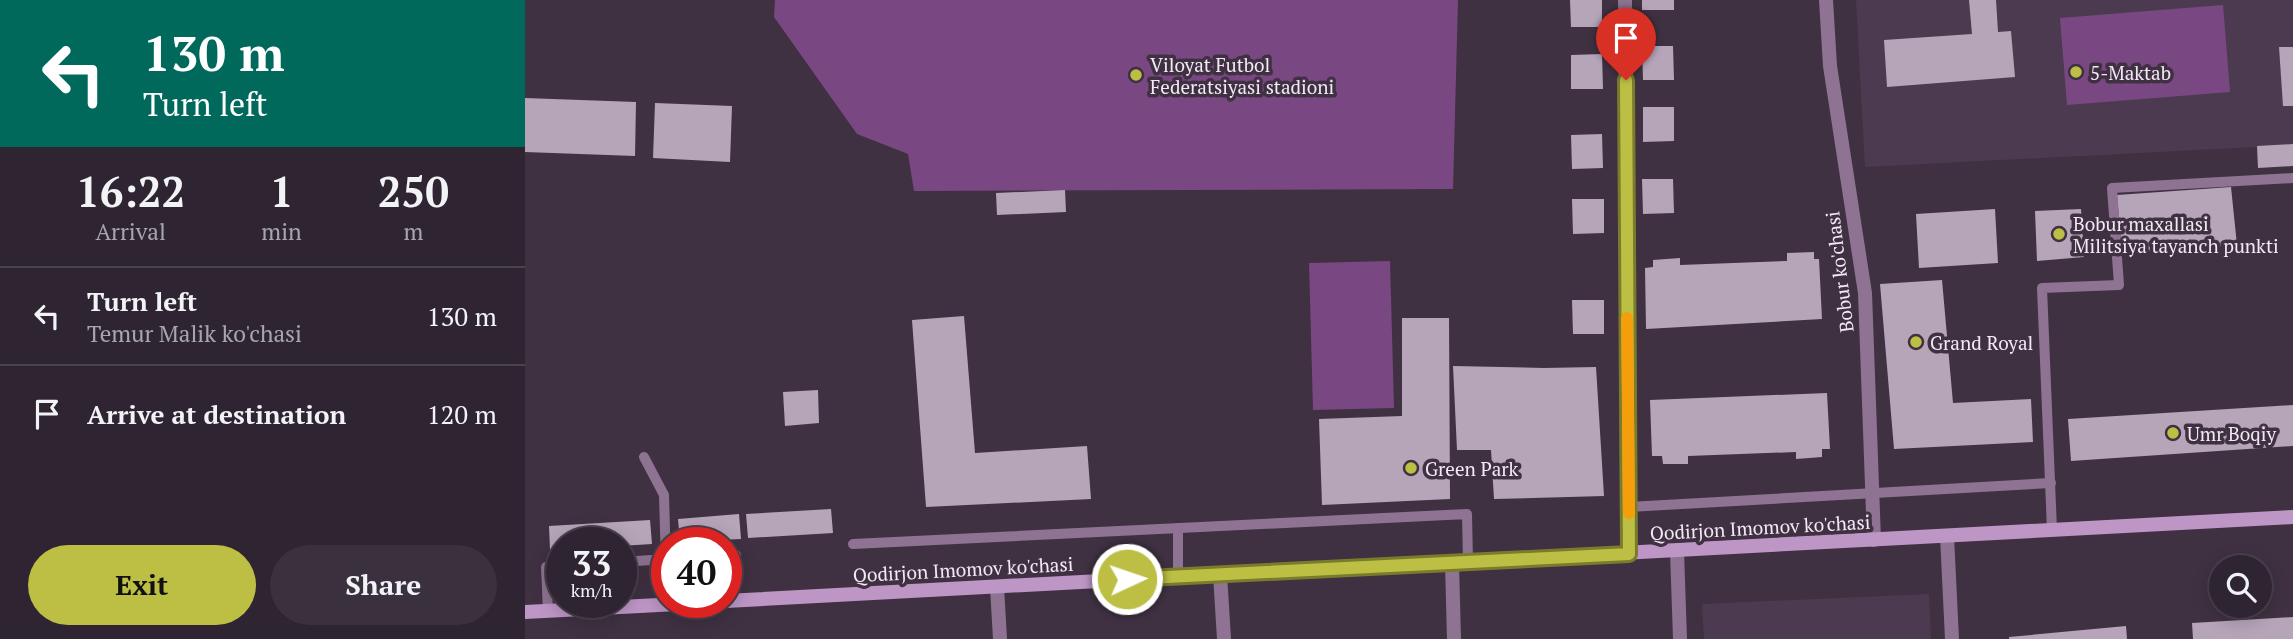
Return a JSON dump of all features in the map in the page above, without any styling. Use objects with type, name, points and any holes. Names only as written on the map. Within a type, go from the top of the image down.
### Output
[{"type":"street","points":[[1625,0],[1629,554]]},
{"type":"street","name":"Bobur ko'chasi","points":[[1826,0],[1830,66],[1865,293],[1874,540]]},
{"type":"street","name":"Qodirjon Imomov ko'chasi","points":[[742,600],[2293,517]]},
{"type":"street","points":[[1947,536],[1952,639]]},
{"type":"street","points":[[1677,551],[1680,639]]},
{"type":"street","points":[[1451,563],[1454,639]]},
{"type":"street","points":[[1220,574],[1224,639]]},
{"type":"street","points":[[997,587],[1000,639]]},
{"type":"street","points":[[525,612],[546,611]]},
{"type":"lane","points":[[2052,530],[2042,288],[2119,285],[2112,188],[2293,178]]},
{"type":"lane","points":[[644,457],[664,495],[665,527]]},
{"type":"lane","points":[[1629,507],[2051,484]]},
{"type":"lane","points":[[852,544],[1467,514],[1468,562]]},
{"type":"lane","points":[[1178,528],[1178,576]]},
{"type":"shaded area","name":"Viloyat Futbol Federatsiyasi stadioni","points":[[775,0],[1458,0],[1453,189],[914,191],[908,154],[857,134],[774,17]]},
{"type":"shaded area","name":"5-Maktab","points":[[1856,0],[2293,0],[2293,145],[1865,167]]},
{"type":"shaded area","points":[[2223,5],[2230,92],[2067,105],[2060,18]]},
{"type":"shaded area","points":[[1390,261],[1394,408],[1313,410],[1309,263]]},
{"type":"shaded area","points":[[1929,594],[1931,639],[1704,639],[1702,604]]},
{"type":"building","points":[[1570,0],[1602,0],[1602,27],[1571,27]]},
{"type":"building","points":[[1642,0],[1674,0],[1674,10],[1642,10]]},
{"type":"building","points":[[1969,0],[1996,0],[1998,32],[2011,31],[2015,77],[1887,87],[1884,40],[1972,34]]},
{"type":"building","points":[[1642,46],[1673,46],[1674,80],[1643,80]]},
{"type":"building","points":[[2279,47],[2293,47],[2293,106],[2283,106]]},
{"type":"building","points":[[1602,54],[1603,89],[1571,89],[1571,55]]},
{"type":"building","points":[[525,98],[636,102],[635,156],[525,152]]},
{"type":"building","points":[[655,103],[732,106],[730,162],[653,158]]},
{"type":"building","points":[[1643,107],[1674,107],[1674,141],[1643,142]]},
{"type":"building","points":[[1602,134],[1603,168],[1572,169],[1571,135]]},
{"type":"building","points":[[2293,144],[2293,166],[2258,168],[2257,146]]},
{"type":"building","points":[[1642,179],[1673,179],[1674,213],[1643,214]]},
{"type":"building","points":[[2231,187],[2237,245],[2122,254],[2117,195]]},
{"type":"building","points":[[1065,190],[1066,212],[997,215],[996,193]]},
{"type":"building","points":[[1572,199],[1604,199],[1604,233],[1573,234]]},
{"type":"building","points":[[1995,209],[1998,263],[1919,268],[1916,214]]},
{"type":"building","name":"Bobur maxallasi Militsiya tayanch punkti","points":[[2081,209],[2084,257],[2037,261],[2035,211]]},
{"type":"building","points":[[1814,252],[1814,259],[1819,259],[1822,319],[1646,329],[1645,268],[1653,267],[1653,260],[1680,258],[1680,265],[1787,261],[1787,253]]},
{"type":"building","name":"Grand Royal","points":[[1942,280],[1953,403],[2031,399],[2033,442],[1894,449],[1880,284]]},
{"type":"building","points":[[1572,300],[1604,300],[1604,334],[1573,334]]},
{"type":"building","points":[[964,316],[975,453],[1087,446],[1091,499],[926,507],[912,320]]},
{"type":"building","points":[[1402,318],[1449,318],[1450,499],[1322,505],[1319,419],[1402,416]]},
{"type":"building","points":[[1453,366],[1596,367],[1604,496],[1494,499],[1491,450],[1457,450]]},
{"type":"building","points":[[818,390],[819,423],[785,426],[783,392]]},
{"type":"building","points":[[1827,393],[1830,449],[1822,449],[1822,457],[1796,459],[1796,452],[1688,456],[1688,464],[1663,464],[1662,456],[1652,456],[1650,400]]},
{"type":"building","name":"Umr Boqiy","points":[[2293,405],[2293,446],[2071,461],[2068,419]]},
{"type":"building","points":[[831,509],[833,533],[748,538],[746,514]]},
{"type":"building","points":[[739,514],[740,527],[679,527],[678,519]]},
{"type":"building","points":[[650,520],[651,544],[637,545],[637,527],[549,526]]},
{"type":"building","points":[[2293,617],[2293,639],[2193,639],[2192,623]]},
{"type":"building","points":[[2126,626],[2127,639],[2009,639],[2009,637]]},
{"type":"slow traffic","points":[[1627,318],[1629,513]]},
{"type":"place","name":"5-Maktab","points":[[2076,72]]},
{"type":"place","name":"Viloyat Futbol Federatsiyasi stadioni","points":[[1136,75]]},
{"type":"place","name":"Bobur maxallasi Militsiya tayanch punkti","points":[[2059,234]]},
{"type":"place","name":"Grand Royal","points":[[1916,342]]},
{"type":"place","name":"Umr Boqiy","points":[[2173,433]]},
{"type":"place","name":"Green Park","points":[[1411,468]]},
{"type":"route","points":[[1127,579],[1629,554],[1626,80]]}]
